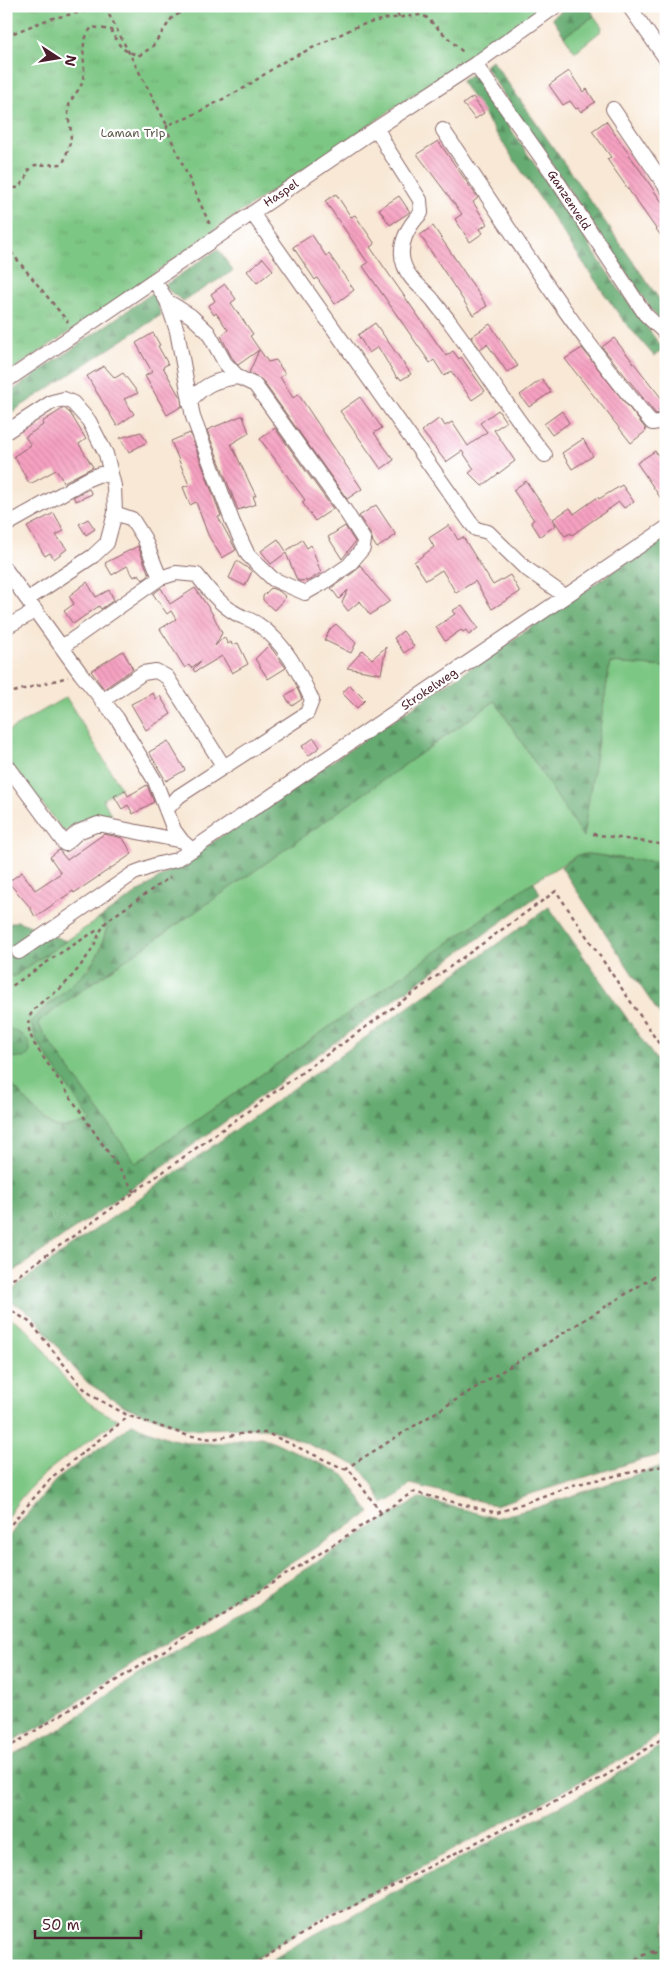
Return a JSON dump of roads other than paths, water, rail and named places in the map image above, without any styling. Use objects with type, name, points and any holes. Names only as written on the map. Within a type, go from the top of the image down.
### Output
[{"type":"street","name":"Haspel","points":[[6,381],[377,128],[475,64],[556,6]]},
{"type":"street","points":[[631,9],[666,59]]},
{"type":"street","name":"Ganzenveld","points":[[475,64],[550,170],[645,314],[666,334]]},
{"type":"street","points":[[613,109],[666,187]]},
{"type":"street","points":[[377,128],[387,148],[420,200],[421,213],[411,223],[405,235],[402,250],[403,264],[409,276],[432,299],[463,340],[544,455]]},
{"type":"street","points":[[443,130],[527,255],[616,380],[652,423],[666,421]]},
{"type":"street","points":[[252,213],[470,522],[476,529],[488,532],[524,567],[565,596]]},
{"type":"street","points":[[154,280],[167,301],[177,331],[193,417],[233,523],[248,555],[273,579],[305,593],[349,565],[363,548],[364,540],[255,385],[238,377],[225,363],[208,332],[191,316],[167,301]]},
{"type":"street","points":[[189,402],[202,387],[224,379],[238,377]]},
{"type":"street","points":[[6,432],[52,402],[64,399],[73,404],[89,421],[106,454],[114,486],[115,513],[107,543],[6,627]]},
{"type":"street","points":[[6,525],[88,479],[100,474],[112,476]]},
{"type":"street","points":[[115,513],[132,519],[144,538],[160,578]]},
{"type":"street","name":"Strokelweg","points":[[20,952],[134,873],[176,860],[187,845],[666,528]]},
{"type":"street","points":[[6,570],[81,674],[117,718],[155,782],[174,830],[187,845]]},
{"type":"street","points":[[62,647],[160,578],[176,573],[197,575],[231,611],[260,625],[282,646],[302,678],[312,700],[307,713],[179,796],[166,810]]},
{"type":"street","points":[[102,701],[143,673],[156,671],[167,677],[224,767]]},
{"type":"street","points":[[6,768],[9,768],[65,844],[78,832],[98,824],[187,845]]},
{"type":"park label","name":"Laman Trip","points":[[133,133]]}]
